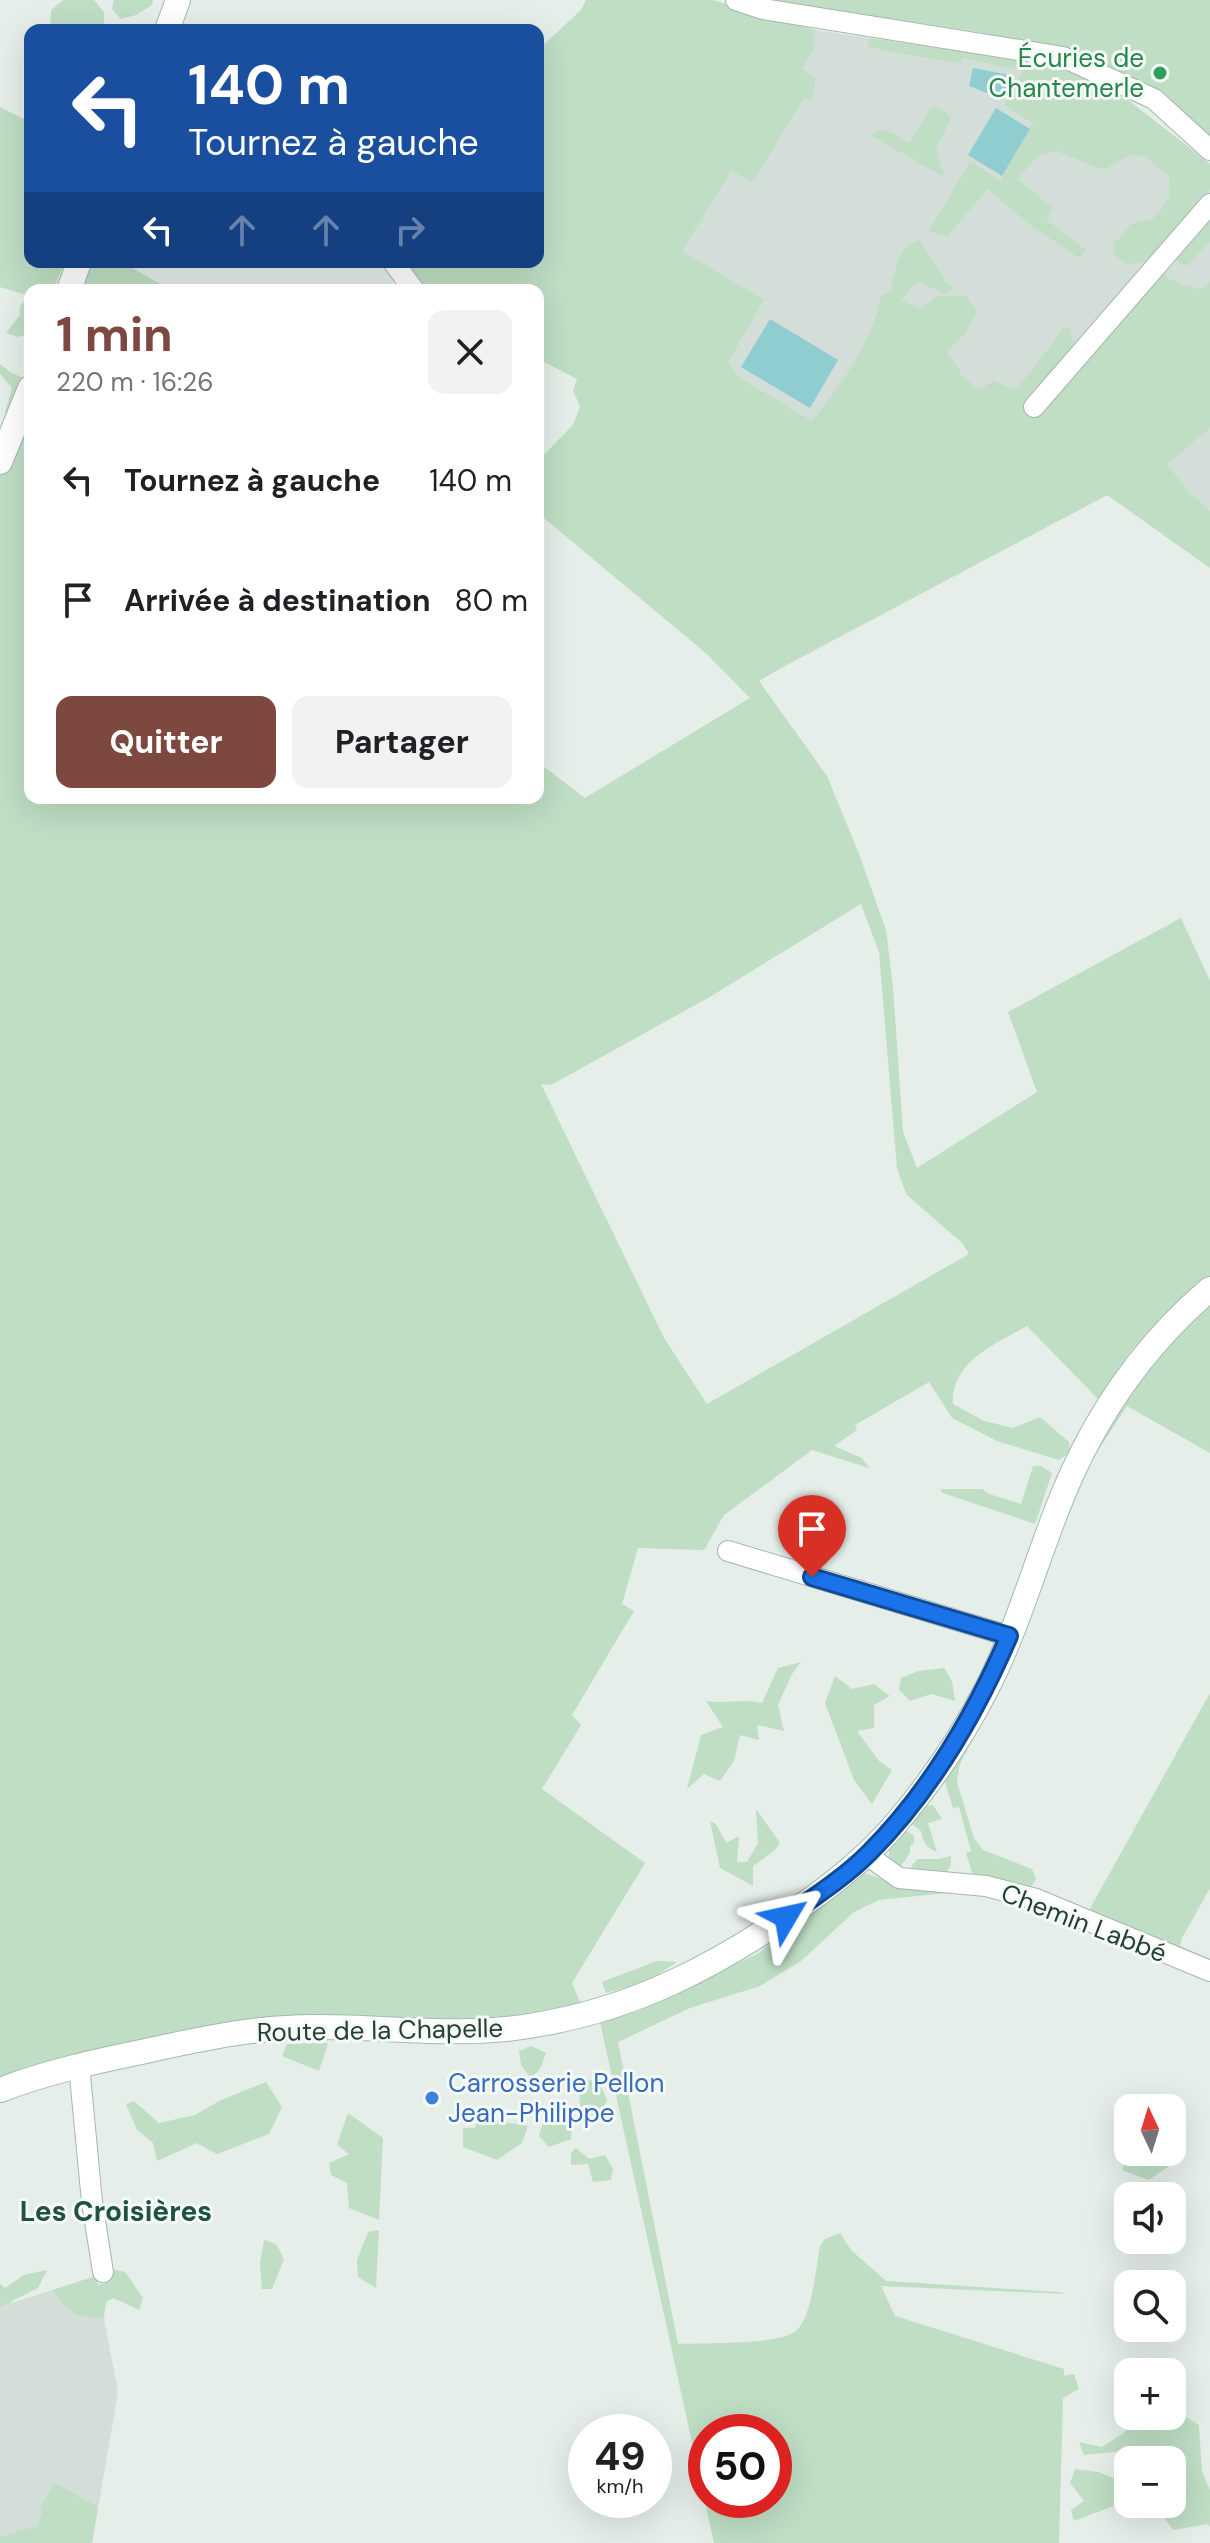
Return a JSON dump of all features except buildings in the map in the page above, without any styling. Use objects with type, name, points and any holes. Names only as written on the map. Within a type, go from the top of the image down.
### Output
[{"type":"main road","points":[[169,24],[178,0]]},
{"type":"main road","points":[[0,462],[24,403]]},
{"type":"main road","name":"Route de la Chapelle","points":[[0,2090],[79,2065],[220,2035],[270,2029],[319,2027],[482,2031],[534,2026],[586,2014],[698,1972],[774,1926],[867,1855],[899,1820],[959,1736],[988,1687],[1081,1454],[1110,1403],[1145,1352],[1179,1315],[1210,1289]]},
{"type":"street","points":[[736,0],[763,9],[1063,57],[1154,99],[1210,150]]},
{"type":"street","points":[[1034,407],[1210,204]]},
{"type":"street","points":[[728,1551],[1009,1636]]},
{"type":"street","name":"Chemin Labbé","points":[[867,1855],[899,1878],[986,1886],[1036,1899],[1210,1971]]},
{"type":"street","points":[[79,2065],[92,2202],[103,2272]]},
{"type":"shaded area","points":[[808,29],[938,48],[954,44],[1110,86],[1210,164],[1210,511],[1166,464],[742,689],[706,653],[544,518],[544,455],[573,425],[792,68]]},
{"type":"shaded area","points":[[96,2276],[118,2392],[92,2543],[0,2543],[0,2292],[12,2303]]},
{"type":"green space","points":[[63,0],[94,0],[104,12],[104,24],[50,24],[51,10]]},
{"type":"green space","points":[[114,0],[153,0],[152,5],[136,15],[121,19],[112,9]]},
{"type":"green space","points":[[586,0],[713,0],[815,30],[813,50],[802,69],[815,78],[810,100],[804,97],[753,182],[731,171],[682,251],[764,300],[728,362],[737,376],[812,421],[863,346],[881,296],[891,291],[902,254],[920,240],[945,281],[954,288],[944,294],[918,281],[901,300],[920,309],[937,296],[966,296],[977,312],[964,335],[947,352],[960,374],[979,390],[993,381],[1015,389],[1065,326],[1070,329],[1074,346],[1160,272],[1175,282],[1191,287],[1203,289],[1210,282],[1210,428],[1167,464],[1188,491],[1210,511],[1210,568],[1107,495],[759,681],[827,776],[886,930],[903,1132],[917,1168],[1037,1092],[1008,1012],[1181,918],[1210,981],[1210,1277],[1141,1340],[1099,1400],[1027,1326],[990,1347],[967,1365],[954,1389],[953,1404],[984,1421],[1013,1428],[1040,1417],[1069,1442],[1070,1452],[1059,1460],[997,1441],[952,1418],[929,1382],[855,1425],[857,1430],[834,1446],[862,1458],[869,1468],[812,1450],[724,1515],[704,1550],[638,1548],[622,1604],[634,1611],[572,1715],[581,1725],[542,1789],[645,1863],[572,1983],[581,2004],[502,2017],[263,2023],[256,2018],[0,2080],[0,473],[11,429],[5,413],[12,388],[0,374],[0,364],[24,378],[24,804],[544,804],[544,767],[585,798],[750,698],[706,653],[544,518],[544,455],[573,425],[580,406],[573,391],[577,379],[544,362],[544,284],[415,284],[405,271],[406,268],[544,268],[544,44],[581,10]],"holes":[[[861,904],[879,952],[897,1168],[907,1195],[962,1243],[969,1254],[707,1404],[664,1338],[541,1084],[551,1085],[708,998]]]},
{"type":"green space","name":"Écuries de Chantemerle","points":[[764,0],[1210,0],[1210,140],[1071,54],[979,32]]},
{"type":"green space","points":[[869,38],[938,48],[954,44],[1037,61],[1110,86],[1210,164],[1210,189],[1154,259],[1129,265],[1115,256],[1114,244],[1130,225],[1154,218],[1170,196],[1169,176],[1146,158],[1131,154],[1104,170],[1056,151],[1038,155],[1018,179],[1053,208],[1047,220],[1086,250],[1079,258],[1033,227],[987,189],[948,236],[929,231],[970,161],[1000,181],[1033,123],[1004,105],[1023,71],[962,58],[961,64],[868,47]]},
{"type":"green space","points":[[0,107],[24,119],[24,268],[62,268],[56,284],[24,284],[24,294],[0,287]]},
{"type":"green space","points":[[935,107],[946,111],[951,119],[936,149],[944,177],[870,135],[885,131],[909,143],[929,111]]},
{"type":"green space","points":[[1210,219],[1210,241],[1187,266],[1177,262],[1176,257]]},
{"type":"green space","points":[[84,268],[132,268],[161,284],[78,284]]},
{"type":"green space","points":[[24,301],[24,335],[18,337],[6,333],[20,315],[20,306]]},
{"type":"green space","points":[[1210,1301],[1210,1453],[1127,1406],[1097,1452],[1117,1406],[1146,1365]]},
{"type":"green space","points":[[1033,1466],[1041,1466],[1052,1473],[1035,1524],[943,1493],[940,1489],[982,1489],[1021,1504]]},
{"type":"green space","points":[[801,1662],[778,1705],[784,1731],[757,1725],[759,1740],[740,1735],[734,1761],[720,1781],[704,1774],[687,1789],[701,1735],[723,1727],[706,1701],[762,1703],[778,1668]]},
{"type":"green space","points":[[944,1668],[952,1681],[955,1701],[931,1694],[910,1701],[899,1690],[901,1678],[918,1671]]},
{"type":"green space","points":[[835,1676],[852,1689],[874,1684],[890,1696],[874,1705],[874,1728],[857,1731],[879,1761],[892,1770],[872,1804],[854,1780],[825,1703]]},
{"type":"green space","points":[[1000,1687],[960,1764],[957,1782],[974,1838],[983,1850],[1032,1869],[1036,1879],[1029,1890],[985,1880],[972,1873],[966,1853],[971,1851],[959,1807],[953,1808],[945,1782],[946,1772]]},
{"type":"green space","points":[[1210,1693],[1210,1888],[1180,1946],[1210,1959],[1210,1966],[1087,1914]]},
{"type":"green space","points":[[933,1805],[942,1819],[928,1823],[937,1852],[924,1841],[921,1831],[908,1821],[920,1807]]},
{"type":"green space","points":[[756,1809],[780,1843],[753,1866],[753,1886],[720,1868],[710,1821],[716,1824],[726,1843],[739,1836],[737,1862],[747,1862],[758,1843]]},
{"type":"green space","points":[[902,1827],[914,1836],[914,1842],[899,1869],[889,1857],[889,1843]]},
{"type":"green space","points":[[951,1856],[946,1873],[907,1873],[917,1859]]},
{"type":"green space","points":[[858,1874],[895,1883],[966,1891],[879,1900],[854,1912],[801,1961],[760,1986],[690,2008],[618,2042],[678,2344],[758,2341],[787,2336],[796,2331],[810,2304],[820,2246],[825,2239],[840,2233],[851,2250],[886,2281],[1066,2294],[881,2286],[895,2316],[1064,2369],[1064,2376],[1074,2374],[1079,2389],[1063,2398],[1059,2543],[714,2543],[709,2518],[792,2518],[792,2414],[688,2414],[688,2424],[600,2022],[641,2010],[759,1953]]},
{"type":"green space","points":[[657,1961],[677,1962],[650,1980],[606,1993],[602,1982]]},
{"type":"green space","points":[[328,2043],[319,2071],[282,2056],[287,2044]]},
{"type":"green space","points":[[531,2046],[546,2053],[540,2069],[531,2078],[521,2065],[519,2051]]},
{"type":"green space","points":[[598,2080],[607,2100],[600,2116],[581,2112],[579,2092],[572,2087],[577,2081]]},
{"type":"green space","points":[[266,2082],[282,2107],[269,2134],[217,2154],[197,2143],[157,2161],[153,2143],[137,2130],[126,2104],[134,2101],[159,2123],[195,2115],[219,2101]]},
{"type":"green space","points":[[348,2113],[383,2138],[379,2220],[349,2208],[347,2183],[331,2175],[329,2163],[349,2154],[337,2145]]},
{"type":"green space","points":[[478,2118],[528,2126],[522,2143],[497,2160],[463,2147],[463,2128],[475,2128]]},
{"type":"green space","points":[[543,2122],[572,2124],[571,2139],[549,2147],[539,2136]]},
{"type":"green space","points":[[576,2148],[589,2159],[605,2155],[613,2169],[611,2180],[593,2182],[588,2164],[571,2165],[571,2153]]},
{"type":"green space","points":[[1123,2166],[1169,2166],[1149,2180],[1122,2170]]},
{"type":"green space","points":[[379,2230],[376,2288],[358,2277],[357,2260],[368,2232]]},
{"type":"green space","points":[[264,2240],[276,2244],[284,2259],[272,2289],[262,2289],[260,2263]]},
{"type":"green space","points":[[110,2269],[125,2272],[143,2298],[139,2310],[113,2298],[106,2302],[104,2317],[86,2317],[68,2309],[53,2290],[96,2276],[98,2285],[105,2283]]},
{"type":"green space","points":[[47,2270],[38,2288],[0,2307],[0,2284],[5,2288],[24,2275]]},
{"type":"green space","points":[[1186,2417],[1199,2425],[1202,2472],[1210,2490],[1210,2527],[1208,2524],[1173,2530],[1164,2518],[1186,2518],[1186,2446],[1114,2446],[1114,2452],[1084,2455],[1079,2442],[1102,2447],[1125,2432],[1186,2430]]},
{"type":"green space","points":[[1075,2469],[1114,2478],[1114,2506],[1074,2521],[1071,2510],[1084,2501],[1070,2483]]},
{"type":"green space","points":[[55,2483],[98,2507],[92,2543],[0,2543],[0,2537],[37,2526],[43,2510],[40,2508]]},
{"type":"water","points":[[973,68],[1015,76],[1002,99],[969,86]]},
{"type":"water","points":[[996,108],[1030,129],[1002,176],[968,155]]},
{"type":"water","points":[[770,319],[838,360],[810,408],[741,367]]},
{"type":"place","name":"Écuries de Chantemerle","points":[[1160,73]]},
{"type":"place","name":"Carrosserie Pellon Jean-Philippe","points":[[432,2098]]},
{"type":"district","name":"Les Croisières","points":[[116,2211]]},
{"type":"route","points":[[786,1917],[867,1855],[899,1820],[959,1736],[988,1687],[1009,1636],[812,1577]]}]
